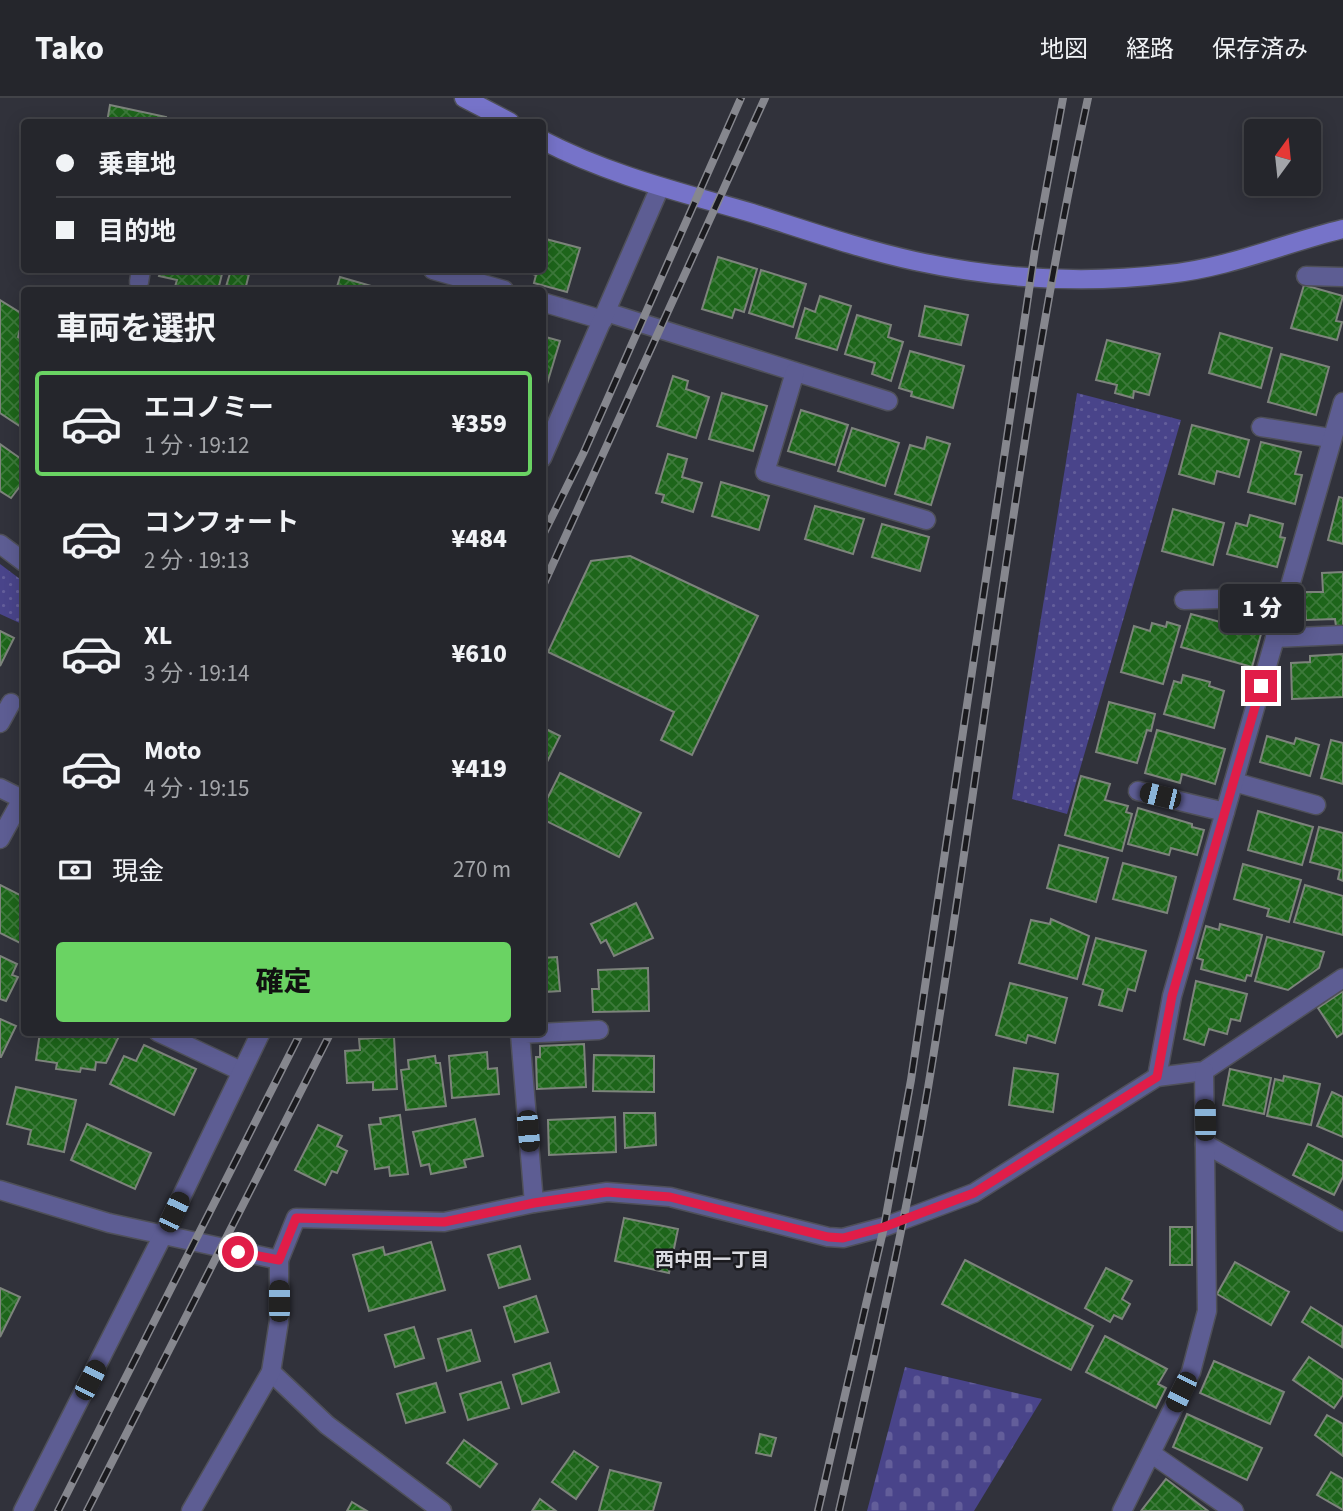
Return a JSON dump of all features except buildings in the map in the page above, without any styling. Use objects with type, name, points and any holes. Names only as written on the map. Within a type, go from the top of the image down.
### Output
[{"type":"street","points":[[464,98],[504,119]]},
{"type":"street","points":[[546,142],[581,160],[660,187],[915,261],[996,275],[1085,280],[1171,274],[1253,256],[1343,229]]},
{"type":"street","points":[[546,449],[660,187]]},
{"type":"street","points":[[444,273],[493,287]]},
{"type":"street","points":[[1306,276],[1343,277]]},
{"type":"street","points":[[546,303],[604,316],[888,401]]},
{"type":"street","points":[[795,372],[765,472],[926,520]]},
{"type":"street","points":[[1157,1077],[1172,996],[1330,438],[1342,406]]},
{"type":"street","points":[[1261,427],[1330,438]]},
{"type":"street","points":[[0,544],[21,560]]},
{"type":"street","points":[[1184,600],[1286,597]]},
{"type":"street","points":[[1275,639],[1343,635]]},
{"type":"street","points":[[0,723],[11,703]]},
{"type":"street","points":[[1234,782],[1316,805]]},
{"type":"street","points":[[0,788],[21,798]]},
{"type":"street","points":[[1138,790],[1225,812]]},
{"type":"street","points":[[0,839],[21,801]]},
{"type":"street","points":[[191,1511],[271,1372],[279,1321],[279,1260],[296,1218],[444,1222],[534,1203],[607,1192],[670,1197],[828,1237],[843,1238],[884,1227],[974,1193],[1157,1077],[1204,1071],[1343,978]]},
{"type":"street","points":[[546,1033],[599,1030]]},
{"type":"street","points":[[167,1036],[241,1071]]},
{"type":"street","points":[[23,1511],[163,1235],[259,1036]]},
{"type":"street","points":[[520,1036],[534,1203]]},
{"type":"street","points":[[1122,1511],[1191,1372],[1207,1311],[1204,1071]]},
{"type":"street","points":[[1205,1144],[1343,1222]]},
{"type":"street","points":[[0,1190],[109,1223],[279,1260]]},
{"type":"street","points":[[271,1372],[327,1425],[442,1511]]},
{"type":"street","points":[[1152,1454],[1234,1511]]},
{"type":"green space","points":[[1077,393],[1181,420],[1067,814],[1012,799]]},
{"type":"green space","points":[[0,564],[21,580],[21,624],[0,614]]},
{"type":"green space","points":[[905,1367],[1042,1399],[974,1511],[867,1511]]},
{"type":"railway","points":[[546,529],[584,452],[741,98]]},
{"type":"railway","points":[[546,579],[765,98]]},
{"type":"railway","points":[[818,1511],[884,1227],[911,1080],[1035,250],[1063,98]]},
{"type":"railway","points":[[839,1511],[919,1141],[1041,344],[1088,98]]},
{"type":"railway","points":[[58,1511],[299,1036]]},
{"type":"railway","points":[[87,1511],[329,1036]]},
{"type":"district","name":"西中田一丁目","points":[[712,1259]]},
{"type":"route","points":[[238,1252],[279,1260],[296,1218],[444,1222],[534,1203],[607,1192],[670,1197],[828,1237],[843,1238],[884,1227],[974,1193],[1157,1077],[1172,996],[1261,686]]}]
